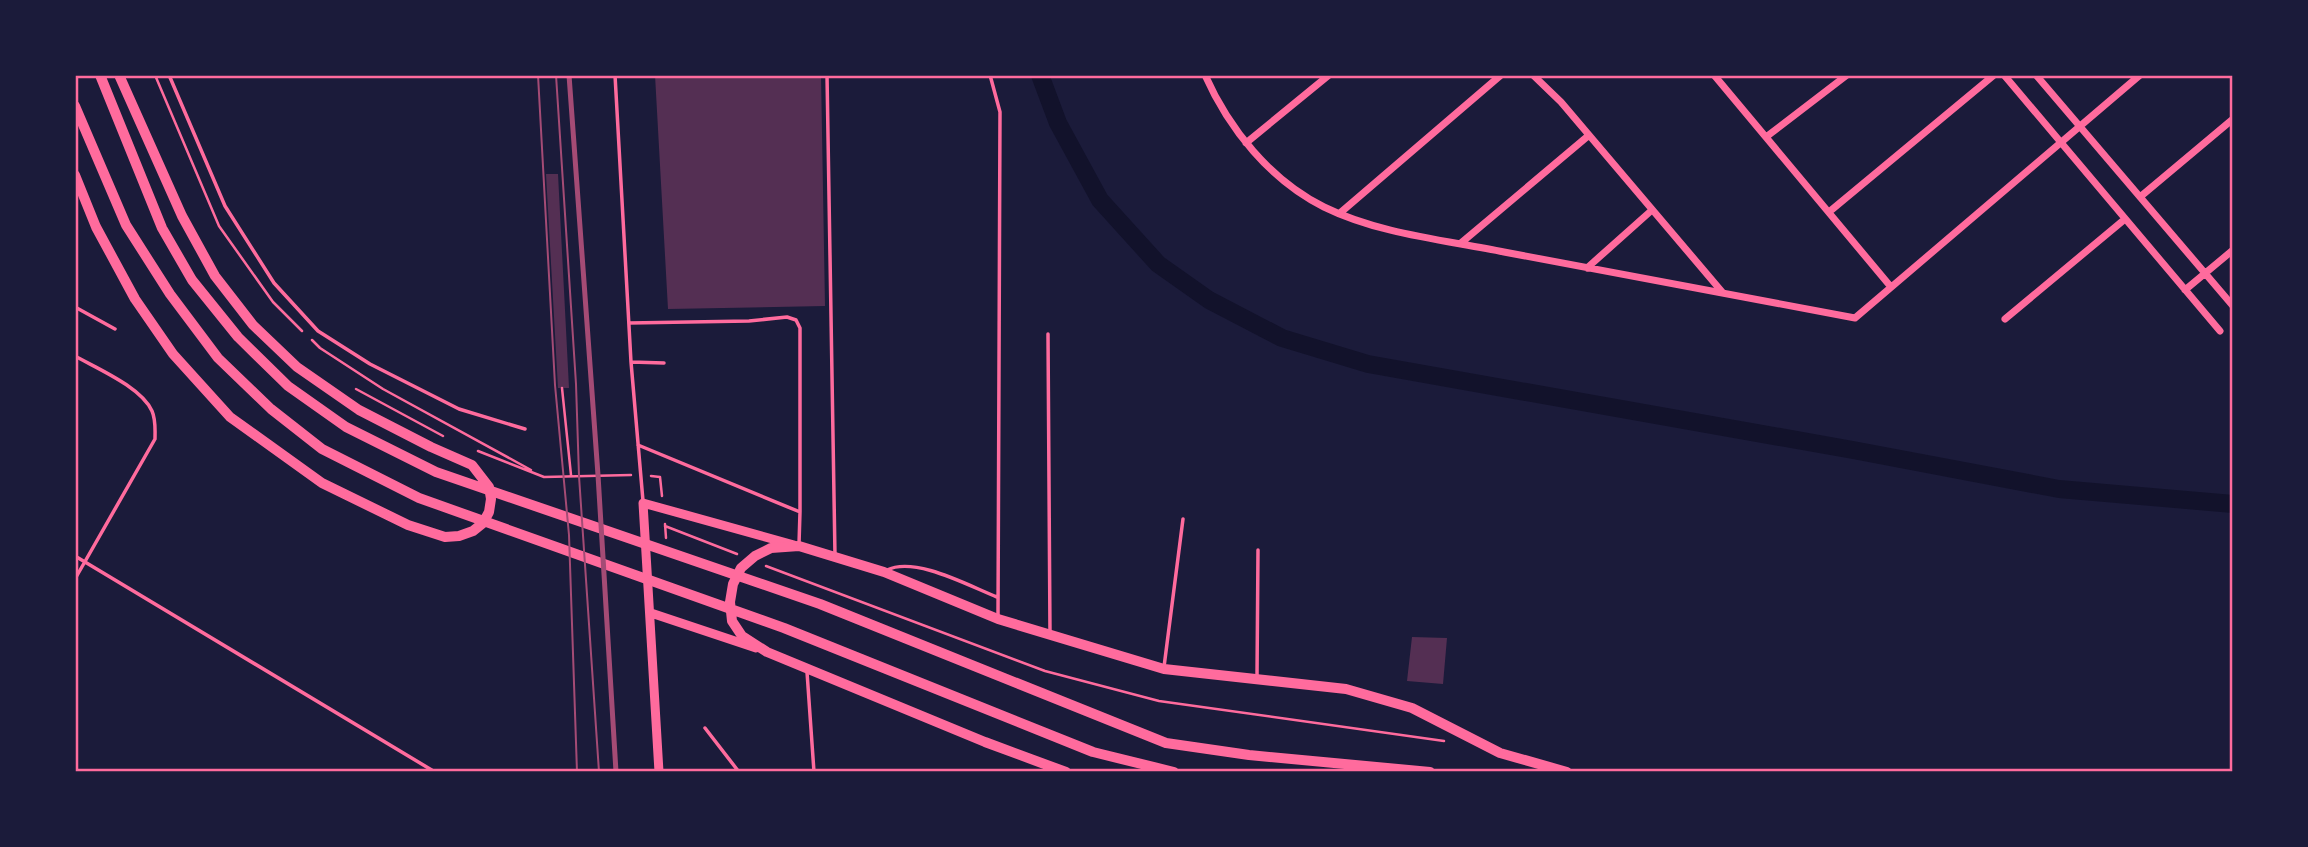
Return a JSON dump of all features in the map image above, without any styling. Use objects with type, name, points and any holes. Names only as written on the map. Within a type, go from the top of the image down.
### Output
[{"type":"main road","points":[[100,75],[162,228],[192,280],[238,337],[288,386],[345,427],[436,472],[781,593],[820,604],[1166,743],[1249,755],[1430,772]]},
{"type":"main road","points":[[75,175],[96,227],[135,299],[173,354],[230,417],[322,483],[408,525],[445,537],[473,531],[483,523],[489,512],[489,487],[472,465],[359,410],[297,367],[253,325],[215,276],[182,216],[119,75]]},
{"type":"main road","points":[[75,106],[126,225],[170,294],[218,358],[271,409],[323,449],[419,498],[784,628],[1093,752],[1174,772]]},
{"type":"main road","points":[[1066,772],[985,742],[766,652],[742,636],[732,621],[730,603],[733,584],[741,568],[771,548],[799,546],[884,572],[998,619],[1164,669],[1346,689],[1412,709],[1500,753],[1567,772]]},
{"type":"street","points":[[1205,75],[1224,113],[1246,143],[1299,192],[1340,213],[1389,229],[1855,318],[2140,75]]},
{"type":"street","points":[[1246,143],[1329,75]]},
{"type":"street","points":[[1340,213],[1501,75]]},
{"type":"street","points":[[1533,75],[1561,102],[1724,294]]},
{"type":"street","points":[[1714,75],[1891,287]]},
{"type":"street","points":[[1766,137],[1847,75]]},
{"type":"street","points":[[1829,212],[1994,75]]},
{"type":"street","points":[[2004,75],[2220,331]]},
{"type":"street","points":[[2036,75],[2233,306]]},
{"type":"street","points":[[2140,197],[2233,119]]},
{"type":"street","points":[[1461,243],[1588,136]]},
{"type":"street","points":[[1587,268],[1652,210]]},
{"type":"street","points":[[2005,319],[2125,219]]},
{"type":"street","points":[[2185,290],[2233,250]]},
{"type":"street","points":[[659,772],[643,503],[799,546]]},
{"type":"street","points":[[651,613],[766,652]]},
{"type":"lane","points":[[169,75],[225,206],[274,283],[318,331],[370,365],[459,409],[525,429]]},
{"type":"lane","points":[[615,75],[631,362],[643,503]]},
{"type":"lane","points":[[827,75],[835,558]]},
{"type":"lane","points":[[990,75],[1000,112],[998,619]]},
{"type":"lane","points":[[75,307],[115,330]]},
{"type":"lane","points":[[629,323],[749,321],[787,317],[796,320],[800,328],[799,546]]},
{"type":"lane","points":[[1048,334],[1050,636]]},
{"type":"lane","points":[[75,356],[137,392],[153,413],[155,425],[155,439],[75,579]]},
{"type":"lane","points":[[631,362],[664,363]]},
{"type":"lane","points":[[638,445],[800,512]]},
{"type":"lane","points":[[1164,669],[1183,519]]},
{"type":"lane","points":[[1256,678],[1258,550]]},
{"type":"lane","points":[[75,556],[435,772]]},
{"type":"lane","points":[[884,572],[896,566],[917,568],[935,572],[997,597]]},
{"type":"lane","points":[[807,670],[814,772]]},
{"type":"lane","points":[[705,728],[739,772]]},
{"type":"path","points":[[155,75],[219,226],[273,302],[320,348],[383,389],[544,477]]},
{"type":"path","points":[[562,388],[571,476]]},
{"type":"path","points":[[665,526],[1045,671],[1159,701],[1332,727],[1455,741]]},
{"type":"building","points":[[655,75],[821,75],[825,306],[668,309]]},
{"type":"building","points":[[546,174],[558,174],[569,388],[558,388]]},
{"type":"building","points":[[1412,637],[1447,638],[1443,684],[1407,681]]},
{"type":"waterway","points":[[1040,75],[1058,123],[1100,200],[1158,264],[1209,300],[1282,338],[1368,364],[2059,489],[2233,504]]},
{"type":"tram line","points":[[538,75],[555,385],[569,535],[577,772]]},
{"type":"tram line","points":[[556,75],[599,772]]},
{"type":"railway","points":[[569,75],[616,772]]}]
